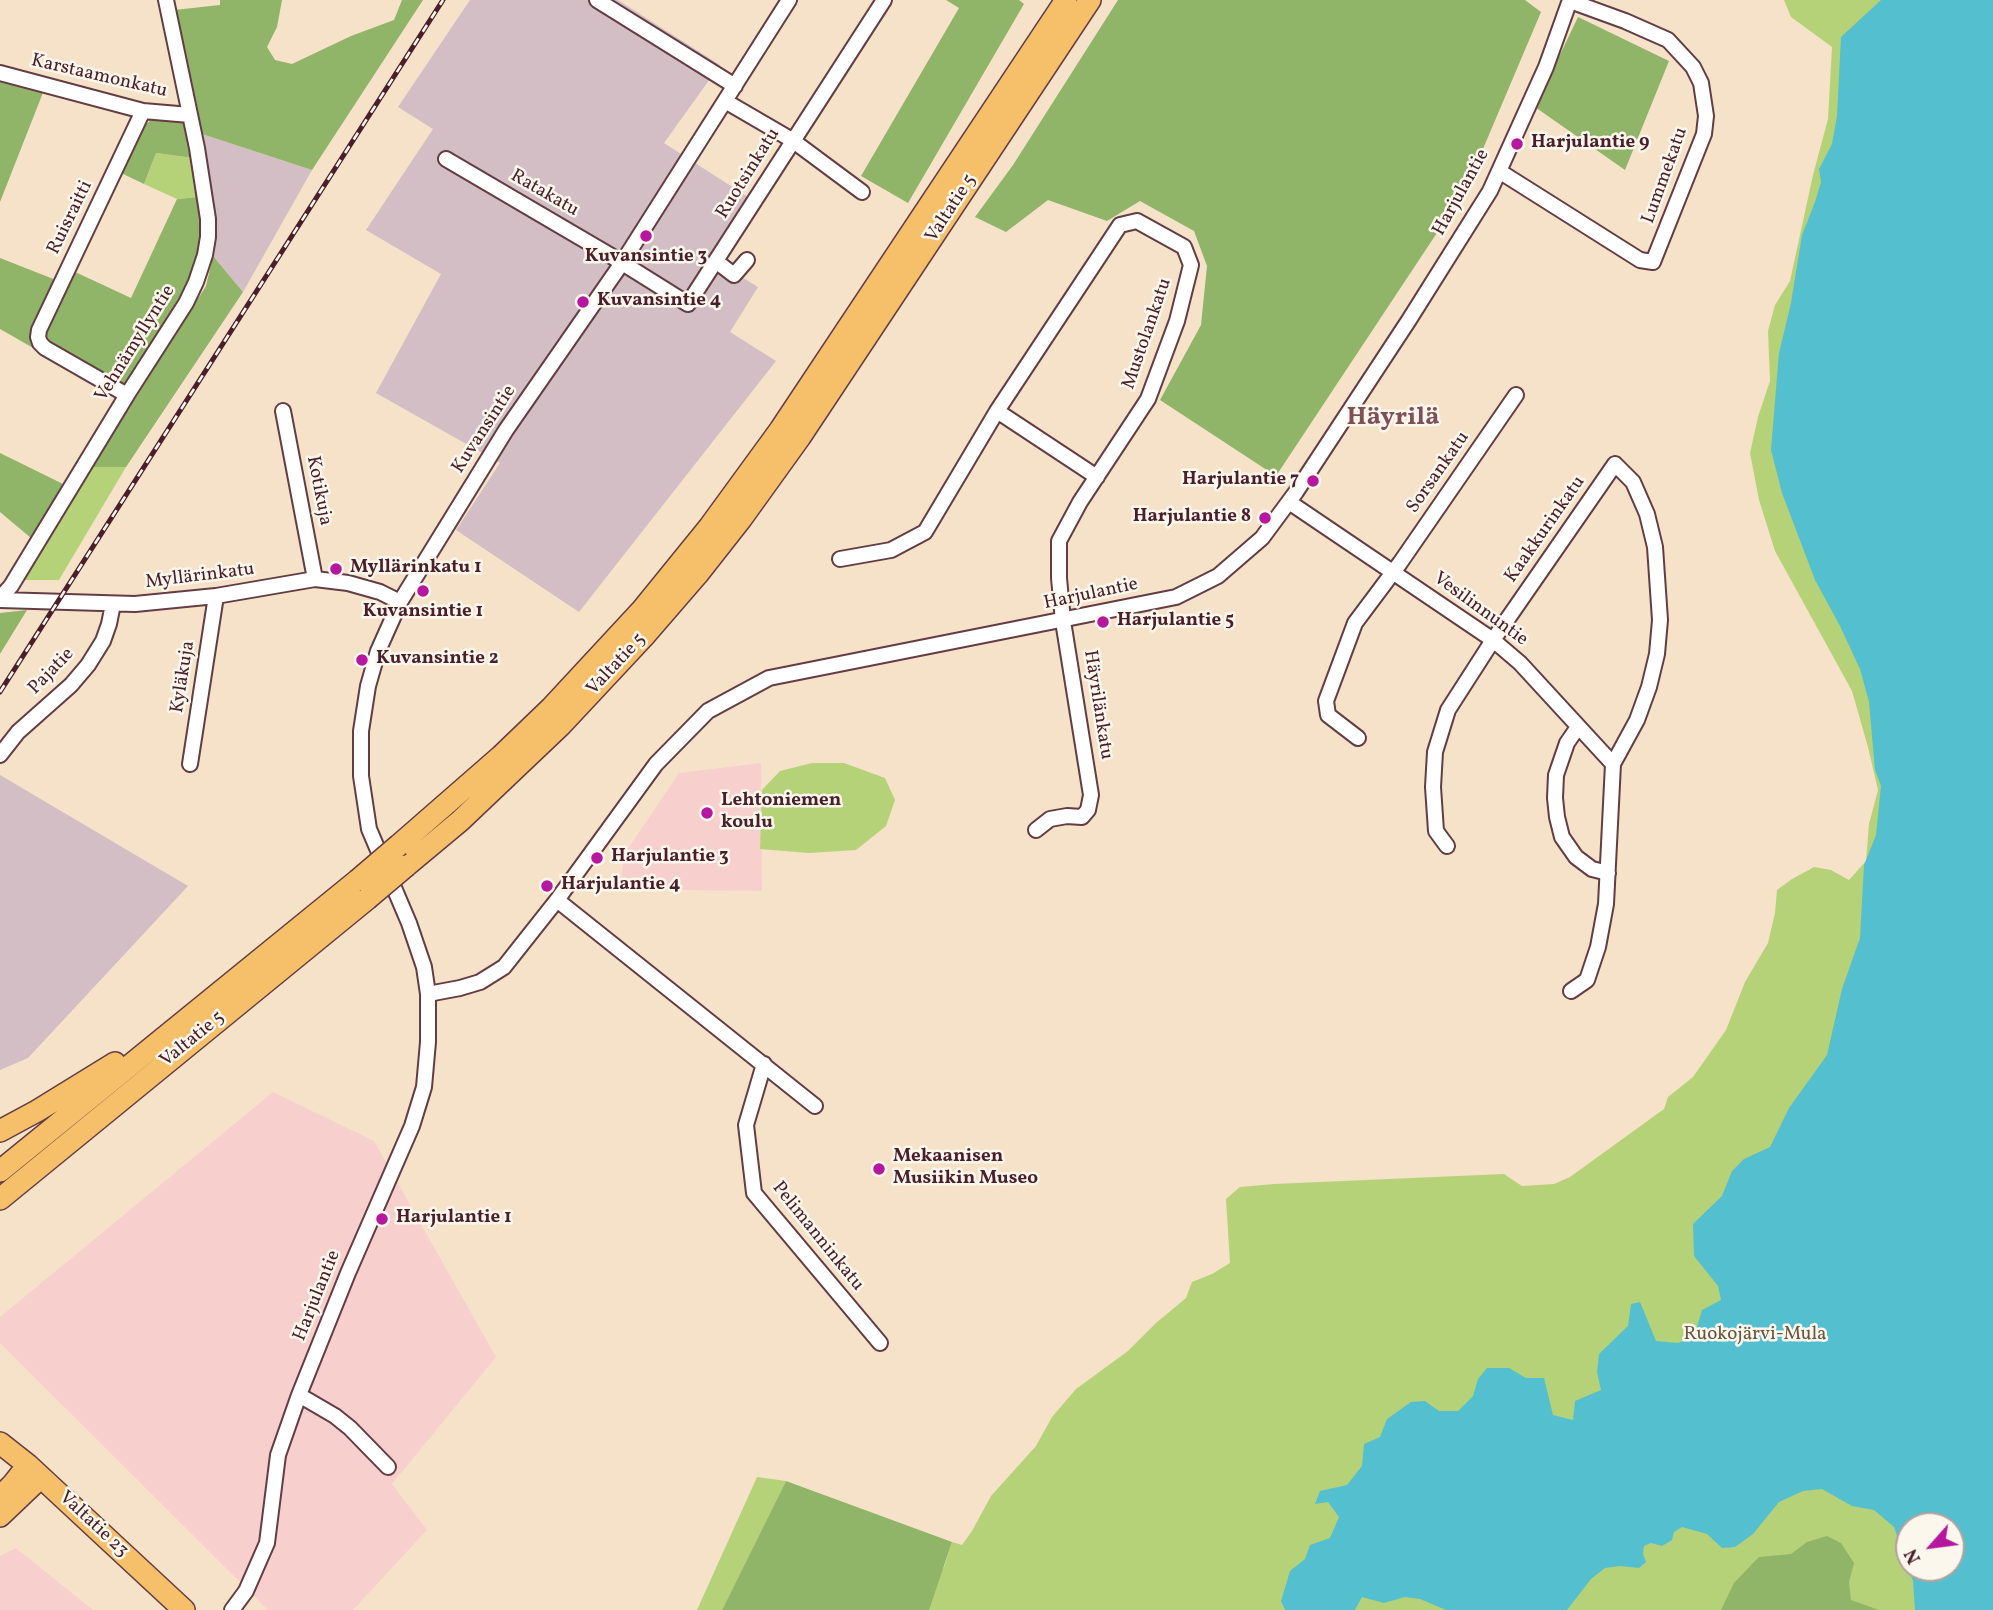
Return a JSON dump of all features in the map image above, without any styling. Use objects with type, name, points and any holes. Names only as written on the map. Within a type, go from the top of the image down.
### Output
[{"type":"highway","name":"Valtatie 5","points":[[0,1199],[363,889],[399,845],[501,756],[560,698],[641,611],[743,483],[788,419],[1066,0]]},
{"type":"highway","name":"Valtatie 5","points":[[0,1171],[189,1018],[363,889],[406,866],[460,821],[560,726],[697,575],[741,519],[800,438],[1090,0]]},
{"type":"highway","points":[[0,1131],[189,1018]]},
{"type":"highway","name":"Valtatie 23","points":[[0,1443],[34,1471],[184,1610]]},
{"type":"highway","points":[[0,1497],[13,1484],[34,1471]]},
{"type":"highway","points":[[0,1516],[34,1471]]},
{"type":"street","name":"Vehnämyllyntie","points":[[0,599],[11,586],[186,303],[205,255],[208,219],[197,148],[166,0]]},
{"type":"street","points":[[597,0],[735,86]]},
{"type":"street","name":"Kuvansintie","points":[[409,923],[369,829],[361,776],[361,731],[368,686],[378,652],[400,602],[506,430],[622,263],[789,0]]},
{"type":"street","name":"Ruotsinkatu","points":[[622,263],[688,304],[884,0]]},
{"type":"street","name":"Harjulantie","points":[[428,994],[480,982],[503,967],[656,764],[708,711],[769,678],[1176,597],[1218,576],[1262,538],[1289,502],[1409,320],[1490,191],[1546,67],[1570,1]]},
{"type":"street","name":"Lummekatu","points":[[1499,171],[1640,260],[1653,262],[1703,134],[1706,116],[1701,83],[1693,66],[1668,40],[1570,1]]},
{"type":"street","name":"Karstaamonkatu","points":[[0,73],[144,111],[190,115]]},
{"type":"street","points":[[726,101],[792,141],[862,192]]},
{"type":"street","name":"Ruisraitti","points":[[127,395],[45,348],[40,343],[39,330],[144,111]]},
{"type":"street","name":"Ratakatu","points":[[446,159],[622,263]]},
{"type":"street","name":"Mustolankatu","points":[[840,559],[891,550],[925,532],[997,411],[1120,225],[1137,221],[1184,247],[1191,265],[1177,321],[1148,399],[1059,541],[1063,621]]},
{"type":"street","points":[[716,262],[734,275],[747,260]]},
{"type":"street","name":"Sorsankatu","points":[[1358,738],[1328,715],[1326,701],[1355,623],[1516,395]]},
{"type":"street","name":"Kotikuja","points":[[283,411],[315,579]]},
{"type":"street","points":[[997,411],[1097,477]]},
{"type":"street","name":"Kaakkurinkatu","points":[[1447,846],[1436,831],[1433,787],[1435,752],[1448,710],[1615,464],[1633,482],[1647,514],[1655,547],[1660,621],[1657,654],[1649,687],[1637,720],[1613,764]]},
{"type":"street","name":"Vesilinnuntie","points":[[1289,502],[1493,640],[1520,663],[1613,764]]},
{"type":"street","name":"Myllärinkatu","points":[[0,599],[135,604],[216,596],[315,579],[348,583],[380,592],[400,602]]},
{"type":"street","name":"Kyläkuja","points":[[190,764],[216,596]]},
{"type":"street","name":"Pajatie","points":[[0,755],[18,732],[71,685],[88,665],[103,641],[113,604]]},
{"type":"street","name":"Häyrilänkatu","points":[[1036,830],[1050,819],[1082,817],[1088,810],[1091,795],[1063,621]]},
{"type":"street","points":[[1578,727],[1567,743],[1556,775],[1557,817],[1562,837],[1576,857],[1592,869],[1608,873]]},
{"type":"street","points":[[1571,991],[1587,980],[1598,947],[1606,904],[1613,764]]},
{"type":"street","points":[[556,900],[815,1106]]},
{"type":"street","name":"Harjulantie","points":[[232,1610],[246,1591],[267,1543],[278,1455],[299,1395],[412,1126],[424,1087],[428,994],[424,967],[409,923]]},
{"type":"street","name":"Pelimanninkatu","points":[[765,1064],[746,1125],[754,1193],[880,1343]]},
{"type":"street","points":[[299,1395],[350,1428],[388,1467]]},
{"type":"shaded area","points":[[470,0],[618,0],[720,65],[664,143],[762,206],[717,262],[758,287],[730,332],[776,361],[579,612],[456,530],[500,463],[376,393],[441,274],[366,230],[433,129],[398,107]]},
{"type":"shaded area","points":[[202,134],[312,170],[243,292],[213,256],[213,218]]},
{"type":"shaded area","name":"Lehtoniemen koulu","points":[[761,763],[762,891],[619,889],[625,853],[679,773]]},
{"type":"shaded area","points":[[0,775],[188,886],[28,1058],[0,1070]]},
{"type":"shaded area","points":[[273,1092],[374,1141],[496,1357],[392,1484],[427,1530],[353,1610],[268,1610],[0,1343],[0,1317]]},
{"type":"shaded area","points":[[16,1548],[93,1610],[0,1610],[0,1556]]},
{"type":"green space","points":[[220,0],[282,0],[277,27],[267,47],[275,60],[292,64],[351,36],[394,20],[402,0],[423,0],[312,170],[202,134],[174,10],[220,5]]},
{"type":"green space","points":[[946,0],[1019,0],[1024,4],[908,203],[861,176],[959,8]]},
{"type":"green space","points":[[1118,0],[1525,0],[1541,12],[1466,189],[1276,476],[1160,400],[1201,325],[1207,266],[1194,231],[1140,201],[1107,221],[1048,200],[1006,232],[975,217],[1013,165]]},
{"type":"green space","name":"Ruokojärvi-Mula","points":[[1784,0],[1993,0],[1993,1610],[913,1610],[944,1567],[952,1542],[962,1545],[991,1496],[1036,1446],[1052,1417],[1076,1389],[1128,1351],[1186,1298],[1192,1282],[1230,1263],[1226,1199],[1240,1187],[1504,1174],[1522,1186],[1554,1184],[1570,1177],[1664,1109],[1668,1097],[1693,1077],[1726,1030],[1745,982],[1768,943],[1777,890],[1814,867],[1831,870],[1849,880],[1866,861],[1869,824],[1878,790],[1868,747],[1852,691],[1775,551],[1759,500],[1750,453],[1770,381],[1768,331],[1775,305],[1790,281],[1828,119],[1832,47],[1791,17]]},
{"type":"green space","points":[[1578,17],[1669,61],[1625,170],[1535,107]]},
{"type":"green space","points":[[0,80],[44,90],[0,202]]},
{"type":"green space","points":[[153,118],[182,120],[193,158],[156,153],[144,184],[119,172],[138,132]]},
{"type":"green space","points":[[156,153],[193,158],[199,197],[177,199],[144,184]]},
{"type":"green space","points":[[199,197],[198,253],[190,279],[126,386],[121,387],[48,344],[45,329],[73,271],[131,298],[177,199]]},
{"type":"green space","points":[[213,256],[243,292],[126,467],[92,467],[206,286]]},
{"type":"green space","points":[[0,258],[56,280],[32,332],[35,349],[0,329]]},
{"type":"green space","points":[[0,453],[63,484],[31,538],[0,512]]},
{"type":"green space","points":[[92,467],[126,467],[59,580],[23,580]]},
{"type":"green space","points":[[27,610],[0,654],[0,613]]},
{"type":"green space","points":[[812,763],[844,763],[885,778],[895,800],[886,826],[856,850],[809,853],[760,849],[762,790],[780,771]]},
{"type":"green space","points":[[757,1477],[786,1481],[722,1610],[697,1610]]},
{"type":"green space","points":[[786,1481],[952,1542],[929,1610],[722,1610]]},
{"type":"green space","points":[[1827,1536],[1841,1543],[1854,1563],[1849,1582],[1851,1600],[1879,1610],[1721,1610],[1734,1583],[1759,1557],[1791,1554],[1807,1542]]},
{"type":"water","points":[[1881,0],[1993,0],[1993,1610],[1915,1610],[1913,1582],[1965,1582],[1965,1512],[1895,1512],[1895,1530],[1874,1510],[1852,1506],[1822,1489],[1803,1491],[1779,1502],[1753,1534],[1735,1547],[1722,1548],[1707,1534],[1682,1527],[1674,1532],[1672,1540],[1662,1546],[1651,1543],[1644,1546],[1646,1562],[1639,1568],[1605,1568],[1591,1579],[1567,1610],[1446,1610],[1420,1599],[1405,1597],[1384,1603],[1362,1597],[1355,1610],[1285,1610],[1281,1601],[1290,1571],[1305,1559],[1310,1545],[1330,1538],[1339,1517],[1328,1502],[1315,1504],[1320,1491],[1347,1485],[1362,1466],[1364,1444],[1380,1437],[1387,1419],[1411,1402],[1425,1401],[1439,1411],[1458,1411],[1473,1396],[1478,1379],[1487,1368],[1509,1368],[1526,1378],[1544,1378],[1553,1415],[1573,1420],[1575,1401],[1601,1390],[1597,1372],[1599,1354],[1628,1326],[1631,1304],[1640,1302],[1656,1341],[1678,1343],[1694,1337],[1702,1310],[1721,1300],[1718,1286],[1694,1256],[1693,1224],[1722,1196],[1732,1171],[1744,1159],[1770,1147],[1789,1108],[1827,1055],[1842,989],[1860,938],[1864,865],[1876,835],[1881,786],[1875,770],[1869,702],[1860,669],[1815,580],[1782,493],[1771,450],[1779,353],[1791,303],[1802,235],[1821,182],[1819,169],[1832,144],[1837,116],[1841,37]]},
{"type":"railway","points":[[0,692],[443,0]]},
{"type":"place","name":"Harjulantie 9","points":[[1517,144]]},
{"type":"place","name":"Kuvansintie 3","points":[[646,236]]},
{"type":"place","name":"Kuvansintie 4","points":[[583,302]]},
{"type":"place","name":"Harjulantie 7","points":[[1313,481]]},
{"type":"place","name":"Harjulantie 8","points":[[1265,518]]},
{"type":"place","name":"Myllärinkatu 1","points":[[336,569]]},
{"type":"place","name":"Kuvansintie 1","points":[[423,591]]},
{"type":"place","name":"Harjulantie 5","points":[[1103,622]]},
{"type":"place","name":"Kuvansintie 2","points":[[362,660]]},
{"type":"place","name":"Lehtoniemen koulu","points":[[707,813]]},
{"type":"place","name":"Harjulantie 3","points":[[597,858]]},
{"type":"place","name":"Harjulantie 4","points":[[547,886]]},
{"type":"place","name":"Mekaanisen Musiikin Museo","points":[[879,1169]]},
{"type":"place","name":"Harjulantie 1","points":[[382,1219]]},
{"type":"district","name":"Häyrilä","points":[[1393,419]]}]
